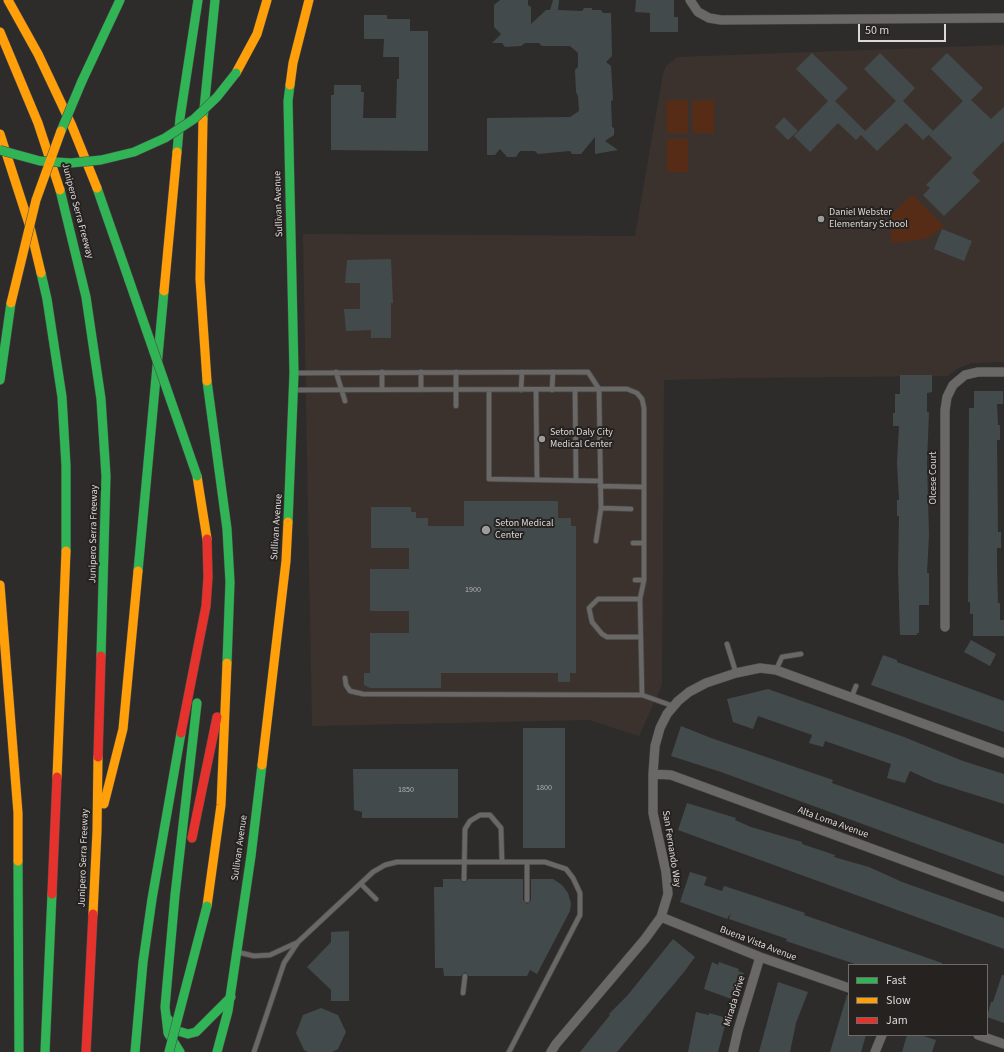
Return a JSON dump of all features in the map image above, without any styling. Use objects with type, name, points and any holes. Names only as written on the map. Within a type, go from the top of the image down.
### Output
[{"type":"main road","points":[[8,0],[31,41],[68,116],[90,170],[197,476],[204,516],[208,560],[204,622],[197,702],[175,895],[165,1007],[168,1032],[180,1052]]},
{"type":"main road","points":[[0,380],[11,303],[36,200],[53,152],[82,81],[120,0]]},
{"type":"main road","points":[[97,831],[122,729],[178,138],[186,69],[198,0]]},
{"type":"main road","points":[[169,1052],[207,906],[216,851],[221,805],[230,590],[229,549],[208,393],[200,266],[201,131],[215,0]]},
{"type":"main road","points":[[0,150],[40,161],[71,162],[102,160],[134,152],[165,138],[194,119],[218,97],[236,73],[257,34],[267,0]]},
{"type":"main road","name":"Sullivan Avenue","points":[[217,1052],[231,997],[255,825],[283,592],[288,531],[294,390],[288,101],[292,69],[310,0]]},
{"type":"main road","name":"Junipero Serra Freeway","points":[[0,32],[38,123],[62,196],[82,271],[98,374],[104,431],[106,502],[98,728],[97,831],[86,1052]]},
{"type":"main road","points":[[0,134],[30,228],[47,299],[60,381],[66,460],[66,567],[45,1052]]},
{"type":"main road","points":[[0,585],[18,813],[19,1052]]},
{"type":"main road","points":[[135,1052],[143,962],[158,865],[187,701],[204,622]]},
{"type":"main road","points":[[170,958],[186,864],[219,706],[228,642]]},
{"type":"main road","points":[[165,1007],[168,1019],[174,1028],[183,1033],[192,1033],[202,1027],[231,997]]},
{"type":"street","points":[[690,0],[698,12],[709,18],[721,20],[1004,18]]},
{"type":"street","name":"Olcese Court","points":[[945,627],[944,410],[946,397],[953,385],[965,375],[978,372],[1004,372]]},
{"type":"street","name":"San Fernando Way","points":[[551,1052],[556,1044],[645,939],[661,917],[668,894],[666,872],[653,813],[655,746],[660,728],[673,706],[683,696],[696,687],[736,673],[760,668],[776,670],[852,696],[1004,753]]},
{"type":"street","name":"Alta Loma Avenue","points":[[653,774],[670,775],[1004,897]]},
{"type":"street","name":"Buena Vista Avenue","points":[[661,917],[760,957],[848,988]]},
{"type":"street","name":"Mirada Drive","points":[[733,1052],[738,1030],[760,957]]},
{"type":"street","points":[[875,1052],[882,1036]]},
{"type":"street","points":[[981,1036],[1004,1044]]},
{"type":"lane","points":[[336,372],[345,401]]},
{"type":"lane","points":[[382,372],[382,390]]},
{"type":"lane","points":[[421,372],[421,390]]},
{"type":"lane","points":[[456,372],[456,406]]},
{"type":"lane","points":[[521,390],[522,372]]},
{"type":"lane","points":[[552,390],[553,372]]},
{"type":"lane","points":[[294,373],[588,372],[599,389],[601,508],[596,541]]},
{"type":"lane","points":[[294,390],[599,389],[630,390],[637,393],[642,399],[644,408],[644,580],[640,598],[642,695]]},
{"type":"lane","points":[[489,390],[490,479],[576,481],[644,487]]},
{"type":"lane","points":[[536,390],[537,480]]},
{"type":"lane","points":[[575,390],[576,481]]},
{"type":"lane","points":[[601,508],[631,509]]},
{"type":"lane","points":[[633,543],[644,543]]},
{"type":"lane","points":[[635,580],[644,580]]},
{"type":"lane","points":[[640,598],[598,599],[589,608],[592,622],[602,634],[607,637],[641,637]]},
{"type":"lane","points":[[727,644],[736,673]]},
{"type":"lane","points":[[776,670],[782,657],[801,654]]},
{"type":"lane","points":[[345,678],[346,685],[350,690],[363,694],[642,695],[673,706]]},
{"type":"lane","points":[[852,696],[856,686]]},
{"type":"lane","points":[[464,879],[464,829],[470,821],[480,815],[490,815],[502,828],[502,862]]},
{"type":"lane","points":[[254,1052],[284,963],[298,942],[373,872],[384,865],[397,862],[545,862],[566,869],[573,878],[580,893],[580,915],[509,1052]]},
{"type":"lane","points":[[527,862],[527,900]]},
{"type":"lane","points":[[361,884],[376,899]]},
{"type":"lane","points":[[237,952],[254,956],[270,955],[298,942]]},
{"type":"lane","points":[[463,993],[465,976]]},
{"type":"shaded area","points":[[1004,45],[1004,362],[971,363],[957,369],[948,376],[664,380],[662,685],[639,736],[589,720],[312,726],[303,234],[635,236],[663,74],[666,66],[677,57]]},
{"type":"shaded area","points":[[688,100],[688,133],[667,133],[666,101]]},
{"type":"shaded area","points":[[714,100],[714,133],[693,133],[692,101]]},
{"type":"shaded area","points":[[667,139],[688,139],[688,172],[667,172]]},
{"type":"shaded area","points":[[912,195],[944,226],[929,237],[920,240],[891,243],[891,215]]},
{"type":"building","points":[[500,0],[528,0],[528,5],[531,7],[531,24],[546,10],[550,10],[553,0],[559,0],[558,10],[582,11],[584,8],[592,8],[592,10],[601,10],[603,13],[611,13],[612,56],[606,62],[611,66],[613,100],[611,101],[612,127],[614,128],[614,135],[605,141],[618,150],[595,154],[595,137],[581,154],[572,154],[570,151],[538,154],[535,151],[520,151],[516,157],[507,157],[500,149],[495,155],[487,155],[487,118],[570,117],[579,111],[575,70],[578,67],[578,53],[570,46],[542,46],[539,43],[525,43],[521,46],[505,47],[502,43],[492,43],[501,34],[494,27],[494,5]]},
{"type":"building","points":[[636,0],[674,0],[674,17],[678,17],[678,32],[650,32],[650,13],[635,12]]},
{"type":"building","points":[[364,15],[387,15],[387,19],[410,19],[410,31],[428,31],[428,151],[331,150],[331,95],[334,95],[334,85],[361,85],[361,92],[364,92],[363,118],[396,118],[399,57],[383,57],[384,39],[364,39]]},
{"type":"building","points":[[812,53],[848,88],[835,101],[865,131],[856,140],[838,123],[810,152],[794,136],[828,101],[796,69]]},
{"type":"building","points":[[880,53],[915,88],[903,101],[933,131],[923,140],[906,123],[877,151],[861,135],[896,101],[864,69]]},
{"type":"building","points":[[947,53],[983,88],[971,100],[991,119],[1004,107],[1004,141],[972,173],[980,181],[944,216],[923,195],[930,188],[926,185],[952,158],[929,135],[963,101],[931,69]]},
{"type":"building","points":[[784,117],[798,131],[788,140],[775,127]]},
{"type":"building","points":[[942,229],[972,241],[964,261],[934,249]]},
{"type":"building","points":[[391,259],[393,303],[391,303],[391,338],[371,338],[371,330],[346,331],[344,309],[360,309],[360,283],[345,283],[347,260]]},
{"type":"building","points":[[900,375],[932,375],[932,392],[927,393],[927,412],[929,412],[927,463],[929,535],[927,573],[929,573],[929,605],[919,605],[919,633],[917,633],[917,635],[900,635],[898,570],[899,516],[897,516],[897,500],[899,500],[897,463],[899,426],[893,426],[893,413],[895,413],[895,394],[900,394]]},
{"type":"building","points":[[974,391],[1003,391],[1003,404],[997,404],[998,425],[1000,425],[1000,440],[997,440],[998,532],[1001,532],[1001,548],[997,548],[997,567],[998,603],[1000,603],[1000,620],[1004,620],[1004,636],[973,636],[973,614],[970,614],[970,602],[968,602],[969,408],[974,408]]},
{"type":"building","points":[[464,501],[558,501],[558,518],[571,518],[571,526],[576,526],[576,673],[570,673],[570,682],[558,682],[558,673],[441,673],[441,688],[370,688],[364,685],[364,673],[370,673],[370,633],[409,633],[409,611],[370,611],[370,569],[409,569],[409,548],[371,548],[371,507],[411,507],[411,512],[416,512],[416,518],[428,518],[428,526],[464,526]]},
{"type":"building","points":[[971,640],[996,654],[990,666],[964,652]]},
{"type":"building","points":[[883,655],[897,660],[897,662],[1004,701],[1004,732],[871,685]]},
{"type":"building","points":[[768,689],[904,737],[963,761],[1004,774],[1004,804],[934,782],[910,771],[905,783],[887,778],[891,764],[825,741],[823,747],[809,743],[812,735],[758,716],[753,729],[733,722],[727,699]]},
{"type":"building","points":[[681,726],[711,738],[833,780],[832,783],[1004,844],[1004,876],[721,772],[671,756]]},
{"type":"building","points":[[523,728],[565,728],[565,848],[523,848]]},
{"type":"building","points":[[353,769],[458,769],[458,818],[362,818],[362,812],[354,810]]},
{"type":"building","points":[[687,803],[736,818],[735,820],[751,827],[802,842],[802,844],[835,855],[834,857],[869,867],[902,882],[1004,918],[1004,949],[678,830]]},
{"type":"building","points":[[690,872],[707,877],[704,885],[722,891],[724,886],[758,897],[942,964],[855,964],[786,941],[787,939],[729,919],[731,913],[727,919],[680,902]]},
{"type":"building","points":[[443,879],[460,879],[464,883],[468,879],[523,879],[523,900],[527,904],[531,900],[531,879],[553,879],[562,885],[568,893],[571,903],[570,911],[537,974],[530,970],[527,976],[469,976],[465,972],[461,976],[444,976],[443,968],[435,968],[434,887],[443,887]]},
{"type":"building","points":[[349,931],[349,1001],[331,1001],[331,990],[307,967],[331,942],[331,932]]},
{"type":"building","points":[[673,939],[695,957],[684,972],[617,1052],[580,1052],[610,1015],[609,1014],[627,996]]},
{"type":"building","points":[[712,962],[718,965],[719,962],[739,969],[738,971],[744,973],[734,1000],[704,989]]},
{"type":"building","points":[[1002,975],[1004,975],[1004,1023],[988,1017],[991,1002],[993,1002]]},
{"type":"building","points":[[778,982],[808,992],[796,1023],[790,1052],[759,1052]]},
{"type":"building","points":[[848,995],[848,1036],[866,1036],[861,1052],[830,1052]]},
{"type":"building","points":[[321,1008],[338,1015],[346,1032],[338,1049],[332,1052],[308,1052],[304,1050],[296,1033],[303,1015]]},
{"type":"building","points":[[696,1012],[709,1015],[709,1013],[727,1018],[718,1052],[688,1052]]},
{"type":"building","points":[[907,1036],[923,1036],[936,1040],[932,1052],[902,1052]]},
{"type":"traffic: fast","points":[[82,81],[120,0]]},
{"type":"traffic: fast","points":[[177,152],[180,118],[198,0]]},
{"type":"traffic: fast","points":[[203,119],[215,0]]},
{"type":"traffic: fast","points":[[0,150],[40,161],[71,163],[101,160],[134,152],[165,138],[194,119],[217,97],[236,73]]},
{"type":"traffic: fast","points":[[61,131],[82,81]]},
{"type":"traffic: fast","points":[[288,522],[294,373],[288,101],[290,85]]},
{"type":"traffic: fast","points":[[97,188],[129,280]]},
{"type":"traffic: fast","points":[[60,190],[86,297],[101,399],[106,476],[101,656]]},
{"type":"traffic: fast","points":[[41,273],[47,299],[62,397],[66,466],[66,551]]},
{"type":"traffic: fast","points":[[129,280],[197,476]]},
{"type":"traffic: fast","points":[[138,571],[164,291]]},
{"type":"traffic: fast","points":[[0,380],[11,303]]},
{"type":"traffic: fast","points":[[207,381],[227,529],[230,582],[227,663]]},
{"type":"traffic: fast","points":[[180,1052],[168,1033],[165,1007],[175,895],[197,703]]},
{"type":"traffic: fast","points":[[135,1052],[143,962],[152,899],[181,733]]},
{"type":"traffic: fast","points":[[217,1052],[228,1011],[251,856],[262,765]]},
{"type":"traffic: fast","points":[[18,861],[19,1052]]},
{"type":"traffic: fast","points":[[45,1052],[52,894]]},
{"type":"traffic: fast","points":[[169,1052],[207,906]]},
{"type":"traffic: fast","points":[[167,1018],[178,1031],[188,1034],[196,1032],[231,997]]},
{"type":"traffic: slow","points":[[8,0],[38,54],[72,126],[97,188]]},
{"type":"traffic: slow","points":[[236,73],[257,34],[267,0]]},
{"type":"traffic: slow","points":[[290,85],[293,63],[309,0]]},
{"type":"traffic: slow","points":[[0,32],[38,123],[60,190]]},
{"type":"traffic: slow","points":[[203,119],[200,279],[207,381]]},
{"type":"traffic: slow","points":[[11,303],[36,200],[61,131]]},
{"type":"traffic: slow","points":[[0,134],[30,227],[41,273]]},
{"type":"traffic: slow","points":[[164,291],[177,152]]},
{"type":"traffic: slow","points":[[197,476],[207,539]]},
{"type":"traffic: slow","points":[[262,765],[286,561],[288,522]]},
{"type":"traffic: slow","points":[[57,777],[66,551]]},
{"type":"traffic: slow","points":[[104,804],[123,729],[138,571]]},
{"type":"traffic: slow","points":[[0,585],[18,813],[18,861]]},
{"type":"traffic: slow","points":[[207,906],[221,805],[227,663]]},
{"type":"traffic: slow","points":[[93,914],[97,831],[98,757]]},
{"type":"traffic: jam","points":[[181,733],[206,606],[208,577],[207,539]]},
{"type":"traffic: jam","points":[[98,757],[101,656]]},
{"type":"traffic: jam","points":[[192,838],[217,717]]},
{"type":"traffic: jam","points":[[52,894],[57,777]]},
{"type":"traffic: jam","points":[[86,1052],[93,914]]},
{"type":"place","name":"Daniel Webster Elementary School","points":[[821,219]]},
{"type":"place","name":"Seton Daly City Medical Center","points":[[542,439]]},
{"type":"place","name":"Seton Medical Center","points":[[486,530]]}]
